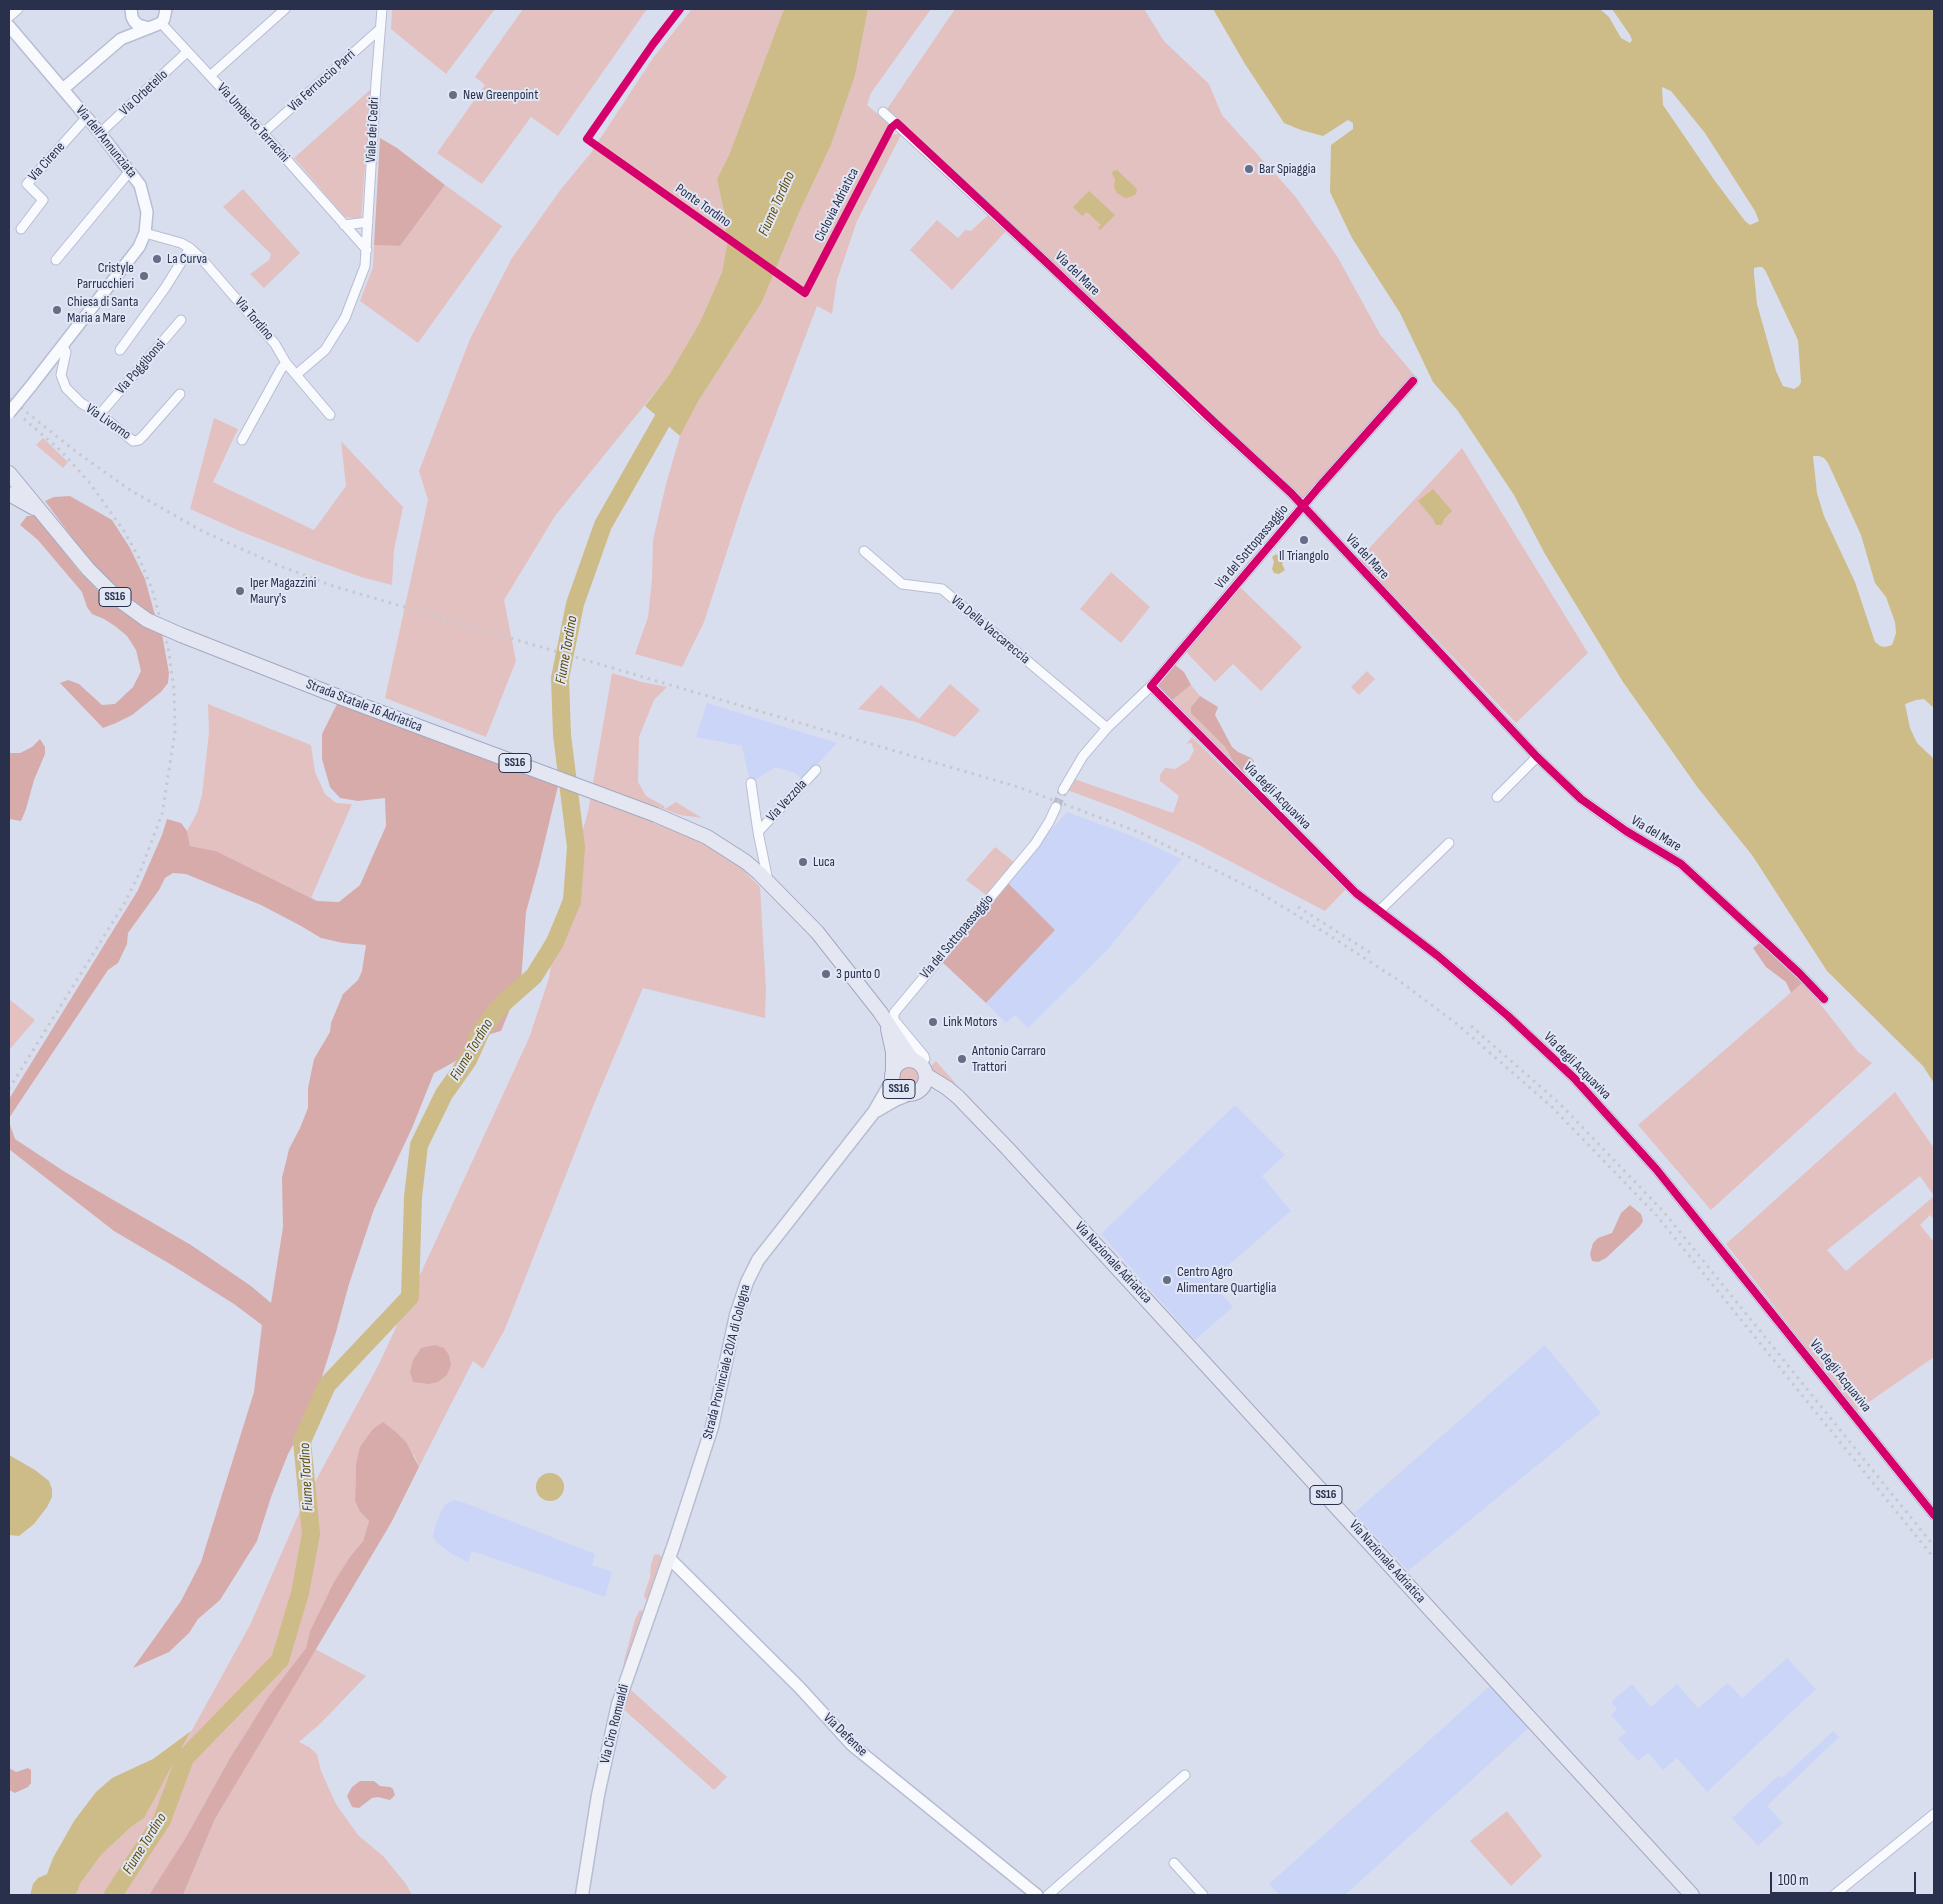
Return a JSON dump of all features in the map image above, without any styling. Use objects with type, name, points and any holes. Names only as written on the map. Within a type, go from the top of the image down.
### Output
[{"type":"main road","name":"SS16","points":[[9,473],[40,510]]},
{"type":"main road","points":[[9,494],[40,510]]},
{"type":"main road","name":"Strada Statale 16 Adriatica","points":[[40,510],[88,569],[118,599],[147,620],[375,711],[656,815]]},
{"type":"main road","name":"Via Nazionale Adriatica","points":[[656,815],[707,837],[746,862],[764,877],[817,932],[919,1066],[958,1097],[1015,1156],[1692,1895]]},
{"type":"main road","name":"Via Nazionale Adriatica","points":[[887,1023],[893,1052],[893,1077]]},
{"type":"main road","name":"SS16","points":[[915,1092],[924,1084],[919,1066],[900,1063],[893,1077],[895,1084],[902,1092],[938,1093],[958,1097]]},
{"type":"main road","name":"Strada Provinciale 20/A di Cologna","points":[[669,1558],[712,1427],[736,1315],[746,1282],[758,1260],[874,1112],[893,1077]]},
{"type":"main road","name":"Strada Provinciale 20/A di Cologna","points":[[874,1112],[894,1100],[915,1092]]},
{"type":"main road","name":"Via Ciro Romualdi","points":[[582,1895],[598,1795],[618,1704],[669,1558]]},
{"type":"street","points":[[9,17],[18,9]]},
{"type":"street","points":[[63,89],[121,39],[161,23],[166,9]]},
{"type":"street","points":[[210,76],[285,9]]},
{"type":"street","name":"Viale dei Cedri","points":[[367,250],[382,9]]},
{"type":"street","points":[[131,10],[132,16],[138,25],[149,28]]},
{"type":"street","points":[[121,39],[131,10]]},
{"type":"street","name":"Via Umberto Terracini","points":[[161,23],[263,133],[367,250]]},
{"type":"street","name":"Via dell'Annunziata","points":[[9,26],[87,117],[140,185],[147,212],[145,233],[139,247],[9,413]]},
{"type":"street","name":"Via Ferruccio Parri","points":[[263,133],[380,29]]},
{"type":"street","name":"Via Orbetello","points":[[100,134],[187,52]]},
{"type":"street","name":"Via del Mare","points":[[883,112],[897,123],[1303,505],[1537,757],[1581,799],[1626,831],[1681,864],[1799,973],[1824,1000]]},
{"type":"street","name":"Via Cirene","points":[[21,229],[43,200],[26,184],[87,117]]},
{"type":"street","points":[[56,260],[130,172]]},
{"type":"street","points":[[344,225],[368,222]]},
{"type":"street","name":"Via Tordino","points":[[145,233],[180,243],[190,248],[275,344],[286,363],[330,415]]},
{"type":"street","points":[[120,350],[165,288],[190,248]]},
{"type":"street","points":[[297,374],[325,350],[346,318],[365,266],[367,250]]},
{"type":"street","name":"Via Poggibonsi","points":[[100,414],[181,320]]},
{"type":"street","name":"Via Livorno","points":[[62,346],[66,352],[62,375],[66,388],[81,404],[100,414],[133,441],[139,440],[180,394]]},
{"type":"street","points":[[242,440],[286,363]]},
{"type":"street","name":"Via del Sottopassaggio","points":[[1063,790],[1083,756],[1107,728],[1151,686],[1303,505],[1413,381]]},
{"type":"street","name":"Via Della Vaccareccia","points":[[864,551],[902,584],[942,589],[1107,728]]},
{"type":"street","name":"Via degli Acquaviva","points":[[1151,686],[1356,892],[1471,984],[1574,1078],[1656,1169],[1934,1514]]},
{"type":"street","points":[[1497,797],[1537,757]]},
{"type":"street","name":"Via Vezzola","points":[[758,832],[816,770]]},
{"type":"street","name":"Via Vezzola","points":[[751,782],[764,877]]},
{"type":"street","name":"Via del Sottopassaggio","points":[[919,1066],[925,1059],[924,1056],[894,1020],[894,1013],[1035,844],[1050,822],[1056,807]]},
{"type":"street","points":[[1379,911],[1449,844]]},
{"type":"street","name":"Via Defense","points":[[669,1558],[795,1682],[852,1745],[1037,1895]]},
{"type":"street","points":[[1048,1895],[1185,1775]]},
{"type":"street","points":[[1834,1895],[1934,1814]]},
{"type":"street","points":[[1174,1863],[1203,1895]]},
{"type":"shaded area","points":[[392,9],[495,9],[446,74],[391,29]]},
{"type":"shaded area","points":[[523,9],[647,9],[558,136],[531,117],[482,184],[437,153],[485,85],[475,77]]},
{"type":"shaded area","points":[[692,9],[784,9],[729,155],[717,179],[724,212],[727,244],[722,272],[700,322],[669,375],[555,516],[504,600],[516,661],[486,737],[385,698],[428,500],[419,471],[470,339],[512,258],[561,189],[590,154],[653,58]]},
{"type":"shaded area","points":[[868,9],[931,9],[871,93],[867,105],[889,123],[802,294],[807,298],[890,135],[902,133],[857,221],[837,280],[832,314],[817,306],[745,496],[704,622],[682,667],[635,654],[648,617],[652,579],[653,540],[680,436],[699,400],[762,302],[798,215],[831,145],[855,76]]},
{"type":"shaded area","points":[[955,9],[1144,9],[1164,41],[1209,84],[1222,115],[1295,196],[1337,256],[1380,334],[1415,376],[1302,500],[887,109]]},
{"type":"shaded area","points":[[371,89],[361,219],[345,217],[294,158]]},
{"type":"shaded area","points":[[380,138],[397,148],[445,185],[400,246],[374,245]]},
{"type":"shaded area","points":[[445,185],[502,226],[418,343],[360,301],[373,267],[374,245],[400,246]]},
{"type":"shaded area","points":[[243,189],[300,253],[264,288],[250,274],[269,260],[271,254],[223,207]]},
{"type":"shaded area","points":[[988,215],[1006,231],[952,290],[910,250],[937,220],[958,238],[965,230],[971,231]]},
{"type":"shaded area","points":[[214,418],[238,429],[213,482],[314,530],[346,486],[341,441],[403,507],[394,550],[392,585],[361,577],[314,560],[190,509]]},
{"type":"shaded area","points":[[43,438],[68,462],[63,468],[36,445]]},
{"type":"shaded area","points":[[1462,448],[1588,653],[1516,723],[1359,559]]},
{"type":"shaded area","points":[[70,496],[112,520],[130,548],[145,579],[155,615],[146,614],[102,578],[45,501],[54,497]]},
{"type":"shaded area","points":[[27,516],[36,516],[79,571],[103,596],[136,621],[162,634],[169,673],[168,683],[161,692],[132,715],[116,723],[103,728],[60,683],[68,680],[79,684],[102,705],[115,704],[133,687],[141,671],[136,650],[127,636],[115,626],[92,614],[87,607],[82,592],[38,540],[20,525]]},
{"type":"shaded area","points":[[1111,572],[1150,607],[1121,643],[1080,609]]},
{"type":"shaded area","points":[[1239,586],[1302,647],[1261,691],[1233,664],[1215,682],[1185,651]]},
{"type":"shaded area","points":[[1174,664],[1184,672],[1191,685],[1170,702],[1156,686]]},
{"type":"shaded area","points":[[1367,671],[1375,679],[1359,695],[1351,687]]},
{"type":"shaded area","points":[[612,673],[667,687],[654,700],[639,737],[638,782],[646,796],[664,806],[665,809],[676,802],[702,818],[680,815],[659,807],[653,823],[679,832],[715,850],[738,865],[760,887],[766,989],[765,1018],[643,988],[594,1104],[505,1329],[483,1369],[473,1361],[419,1467],[414,1455],[356,1464],[355,1501],[360,1512],[369,1521],[363,1541],[349,1558],[334,1583],[310,1631],[306,1648],[268,1697],[231,1756],[186,1837],[149,1895],[76,1895],[80,1884],[101,1855],[144,1817],[250,1625],[303,1504],[379,1364],[529,1038],[549,978],[559,911],[588,812]]},
{"type":"shaded area","points":[[950,684],[980,710],[955,737],[916,722],[858,709],[881,685],[919,719]]},
{"type":"shaded area","points":[[1191,685],[1200,696],[1191,707],[1201,723],[1225,747],[1235,765],[1170,702]]},
{"type":"shaded area","points":[[1200,696],[1218,707],[1215,715],[1232,747],[1254,761],[1252,767],[1243,774],[1235,765],[1225,747],[1191,713],[1191,707]]},
{"type":"shaded area","points":[[707,703],[837,743],[803,780],[795,773],[776,767],[750,783],[742,746],[696,737]]},
{"type":"shaded area","points":[[208,704],[311,745],[315,772],[325,794],[336,803],[352,804],[311,898],[216,851],[190,846],[187,831],[197,813],[202,795],[209,732]]},
{"type":"shaded area","points":[[337,704],[558,786],[526,912],[521,982],[501,1031],[469,1040],[463,1057],[434,1073],[412,1128],[374,1209],[349,1284],[310,1415],[288,1454],[271,1497],[257,1541],[220,1600],[198,1619],[189,1633],[169,1652],[133,1668],[181,1601],[201,1562],[254,1392],[262,1325],[234,1304],[114,1231],[9,1149],[9,1122],[15,1139],[65,1172],[191,1245],[251,1286],[271,1303],[283,1227],[282,1178],[289,1149],[308,1108],[308,1088],[314,1059],[330,1032],[331,1023],[343,994],[358,980],[362,971],[366,945],[343,943],[321,938],[261,905],[186,874],[173,873],[165,878],[159,890],[128,933],[127,944],[118,963],[108,970],[9,1118],[9,1099],[138,890],[167,819],[181,823],[187,831],[190,846],[216,851],[317,901],[339,902],[360,885],[386,826],[385,798],[358,801],[340,798],[330,787],[322,759],[322,734]]},
{"type":"shaded area","points":[[1192,737],[1346,889],[1325,911],[1197,844],[1121,810],[1067,790],[1074,779],[1173,813],[1179,796],[1160,781],[1160,775],[1165,768],[1175,769],[1189,760],[1194,750],[1191,743],[1186,744]]},
{"type":"shaded area","points":[[40,739],[45,747],[45,754],[34,780],[26,809],[21,821],[10,819],[9,753],[20,753],[32,747]]},
{"type":"shaded area","points":[[1067,812],[1130,835],[1182,859],[1108,949],[1028,1028],[1015,1015],[1006,1023],[986,1003],[1054,930],[1006,881]]},
{"type":"shaded area","points":[[995,847],[1014,862],[986,895],[966,880]]},
{"type":"shaded area","points":[[1006,881],[1055,930],[986,1003],[940,960]]},
{"type":"shaded area","points":[[1762,941],[1803,982],[1791,993],[1786,982],[1766,967],[1753,948]]},
{"type":"shaded area","points":[[1803,982],[1858,1052],[1872,1063],[1711,1210],[1638,1125]]},
{"type":"shaded area","points":[[9,999],[35,1020],[9,1050]]},
{"type":"shaded area","points":[[936,1061],[957,1085],[938,1076],[929,1068]]},
{"type":"shaded area","points":[[910,1064],[919,1068],[923,1077],[919,1086],[910,1090],[901,1086],[897,1077],[901,1068]]},
{"type":"shaded area","points":[[1895,1092],[1934,1148],[1934,1196],[1934,1219],[1930,1215],[1920,1225],[1934,1242],[1934,1357],[1856,1411],[1726,1244]],"holes":[[[1920,1176],[1934,1196],[1846,1271],[1827,1250]]]},
{"type":"shaded area","points":[[1235,1105],[1285,1155],[1262,1176],[1291,1211],[1210,1281],[1233,1307],[1195,1340],[1101,1234]]},
{"type":"shaded area","points":[[1630,1205],[1641,1214],[1643,1221],[1640,1226],[1606,1258],[1598,1262],[1592,1261],[1590,1254],[1593,1243],[1598,1238],[1612,1233],[1621,1213]]},
{"type":"shaded area","points":[[435,1345],[444,1348],[449,1355],[451,1365],[447,1375],[438,1382],[429,1384],[413,1382],[410,1372],[413,1360],[421,1348]]},
{"type":"shaded area","points":[[1545,1345],[1601,1413],[1408,1571],[1354,1513]]},
{"type":"shaded area","points":[[383,1422],[406,1442],[419,1467],[391,1523],[215,1819],[183,1895],[149,1895],[186,1837],[231,1756],[268,1697],[306,1648],[310,1631],[334,1582],[349,1558],[363,1541],[369,1521],[360,1512],[355,1501],[356,1464],[360,1447],[373,1429]]},
{"type":"shaded area","points":[[454,1500],[595,1554],[592,1565],[612,1572],[605,1597],[472,1551],[468,1562],[452,1554],[439,1545],[433,1537],[435,1526],[442,1510],[446,1504]]},
{"type":"shaded area","points":[[658,1554],[663,1558],[650,1595],[648,1599],[645,1599],[644,1595],[650,1577],[651,1564],[654,1555]]},
{"type":"shaded area","points":[[640,1610],[644,1614],[623,1669],[635,1619]]},
{"type":"shaded area","points":[[315,1649],[366,1676],[321,1723],[299,1742],[317,1754],[321,1771],[336,1804],[358,1835],[384,1857],[406,1884],[412,1895],[183,1895],[215,1819]]},
{"type":"shaded area","points":[[1787,1658],[1816,1689],[1707,1792],[1677,1758],[1663,1770],[1648,1753],[1638,1761],[1618,1739],[1626,1732],[1611,1715],[1617,1709],[1611,1702],[1632,1684],[1651,1707],[1677,1684],[1698,1708],[1728,1683],[1742,1698]]},
{"type":"shaded area","points":[[1492,1684],[1531,1726],[1345,1895],[1279,1895],[1269,1884]]},
{"type":"shaded area","points":[[630,1689],[727,1777],[714,1790],[622,1708]]},
{"type":"shaded area","points":[[1833,1731],[1839,1737],[1767,1806],[1783,1823],[1758,1846],[1732,1818],[1779,1775],[1782,1778]]},
{"type":"shaded area","points":[[9,1768],[16,1772],[28,1768],[31,1770],[31,1783],[28,1787],[15,1793],[9,1790]]},
{"type":"shaded area","points":[[360,1781],[374,1781],[380,1786],[390,1787],[395,1795],[390,1800],[378,1797],[372,1798],[359,1808],[352,1807],[347,1796],[352,1787]]},
{"type":"shaded area","points":[[1507,1811],[1542,1856],[1511,1886],[1470,1841]]},
{"type":"water","points":[[784,9],[868,9],[855,76],[831,145],[798,215],[762,302],[699,400],[680,436],[645,406],[669,375],[700,322],[722,272],[727,244],[724,212],[717,179],[729,155]]},
{"type":"water","points":[[1213,9],[1934,9],[1934,1083],[1923,1066],[1827,971],[1752,855],[1698,788],[1623,682],[1545,554],[1514,495],[1458,411],[1433,382],[1400,313],[1352,238],[1330,192],[1331,145],[1353,129],[1353,123],[1348,120],[1323,136],[1284,123],[1245,64]]},
{"type":"water","points":[[1117,170],[1137,189],[1136,194],[1125,198],[1117,193],[1114,187],[1115,179],[1112,174],[1113,171]]},
{"type":"water","points":[[1089,191],[1115,215],[1100,230],[1098,228],[1101,225],[1087,212],[1082,216],[1073,207]]},
{"type":"water","points":[[1433,489],[1452,511],[1444,519],[1442,525],[1436,525],[1418,501]]},
{"type":"water","points":[[1276,554],[1282,555],[1285,558],[1282,564],[1285,570],[1279,574],[1274,573],[1272,569],[1274,562],[1272,557]]},
{"type":"water","points":[[9,1455],[35,1470],[49,1481],[52,1489],[52,1497],[47,1507],[34,1524],[19,1536],[9,1535]]},
{"type":"water","points":[[550,1473],[560,1477],[564,1487],[560,1497],[550,1501],[540,1497],[536,1487],[540,1477]]},
{"type":"water","points":[[191,1731],[144,1818],[131,1827],[101,1855],[80,1884],[76,1895],[30,1895],[33,1884],[38,1878],[47,1874],[53,1858],[74,1821],[96,1792],[112,1778],[153,1759]]},
{"type":"pier","points":[[1600,9],[1612,9],[1630,35],[1632,40],[1630,43],[1621,38],[1609,17]]},
{"type":"pier","points":[[1662,87],[1671,91],[1705,133],[1755,211],[1759,221],[1750,225],[1745,221],[1715,181],[1663,105]]},
{"type":"pier","points":[[723,232],[778,270],[776,276],[724,239]]},
{"type":"pier","points":[[1762,267],[1765,270],[1798,340],[1801,382],[1794,389],[1783,386],[1776,371],[1757,304],[1754,268]]},
{"type":"pier","points":[[1813,456],[1824,458],[1828,463],[1861,535],[1875,583],[1886,597],[1895,622],[1896,633],[1892,645],[1885,647],[1875,642],[1855,582],[1824,516],[1817,493]]},
{"type":"pier","points":[[1924,699],[1934,708],[1934,759],[1917,743],[1910,728],[1905,704]]},
{"type":"waterway","name":"Fiume Tordino","points":[[113,1895],[162,1820],[185,1758],[280,1660],[300,1593],[311,1534],[302,1441],[327,1385],[410,1297],[413,1197],[419,1145],[444,1094],[468,1060],[481,1031],[499,1007],[534,976],[555,942],[572,901],[576,847],[562,735],[560,678],[575,604],[603,525],[674,400]]},
{"type":"tunnel","points":[[1056,807],[1063,790]]},
{"type":"railway","points":[[9,398],[75,451],[130,490],[202,531],[275,564],[333,586],[1018,787],[1141,833],[1257,891],[1401,982],[1457,1024],[1553,1108],[1657,1216],[1934,1558]]},
{"type":"railway","points":[[9,1089],[124,904],[140,872],[162,814],[175,732],[174,690],[168,647],[152,589],[139,558],[124,531],[89,482],[61,451],[22,417]]},
{"type":"railway","points":[[1298,907],[1374,955]]},
{"type":"railway","points":[[1471,1026],[1558,1102],[1663,1211],[1934,1546]]},
{"type":"cycle path","name":"Ciclovia Adriatica","points":[[680,9],[653,44],[587,139],[805,293],[891,128],[897,123],[1291,493],[1537,757],[1581,799],[1626,831],[1681,864],[1799,973],[1824,999]]},
{"type":"cycle path","points":[[1413,381],[1319,487],[1151,686],[1356,893],[1438,956],[1508,1016],[1574,1078],[1656,1169],[1934,1515]]},
{"type":"place","name":"New Greenpoint","points":[[453,95]]},
{"type":"place","name":"Bar Spiaggia","points":[[1249,169]]},
{"type":"place","name":"La Curva","points":[[157,259]]},
{"type":"place","name":"Cristyle Parrucchieri","points":[[144,276]]},
{"type":"place","name":"Chiesa di Santa Maria a Mare","points":[[57,310]]},
{"type":"place","name":"Il Triangolo","points":[[1304,540]]},
{"type":"place","name":"Iper Magazzini Maury's","points":[[240,591]]},
{"type":"place","name":"Luca","points":[[803,862]]},
{"type":"place","name":"3 punto 0","points":[[826,974]]},
{"type":"place","name":"Link Motors","points":[[933,1022]]},
{"type":"place","name":"Antonio Carraro Trattori","points":[[962,1059]]},
{"type":"place","name":"Centro Agro Alimentare Quartiglia","points":[[1167,1280]]}]
